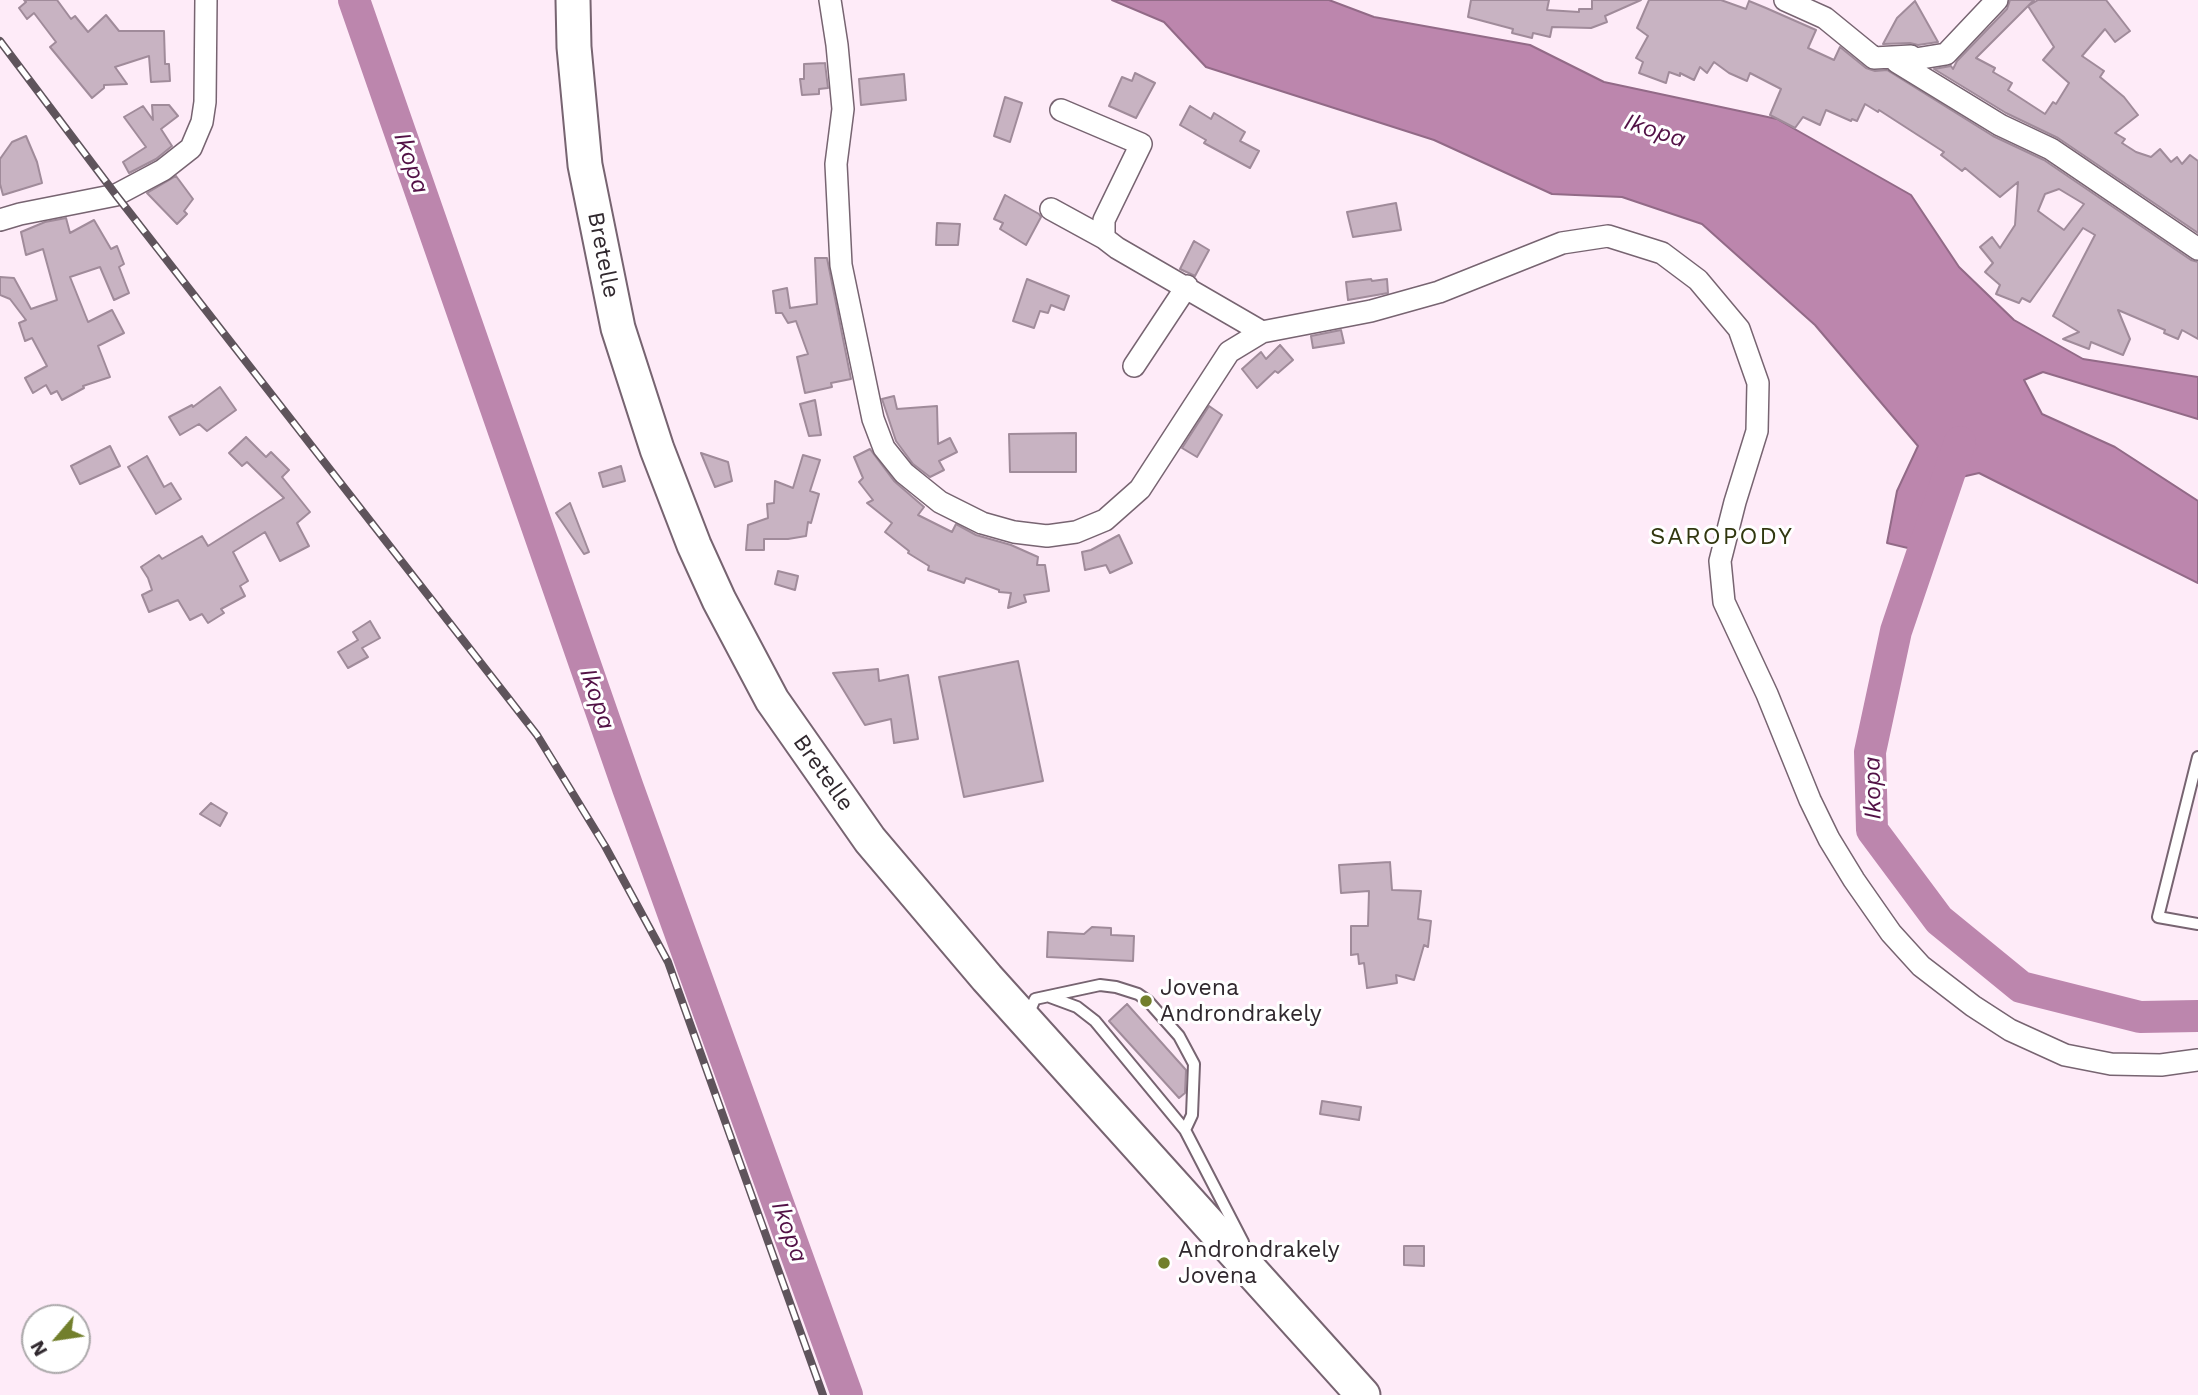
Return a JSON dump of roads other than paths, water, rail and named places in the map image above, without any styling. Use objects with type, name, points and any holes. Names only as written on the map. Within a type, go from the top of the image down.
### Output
[{"type":"main road","name":"Bretelle","points":[[573,0],[573,47],[585,165],[618,328],[646,416],[694,545],[772,700],[870,840],[987,978],[1363,1395]]},
{"type":"street","points":[[0,220],[116,195],[163,170],[191,148],[202,122],[205,102],[206,0]]},
{"type":"street","points":[[830,0],[843,110],[836,163],[841,265],[873,419],[884,448],[904,473],[940,502],[982,523],[1014,532],[1047,536],[1076,532],[1105,520],[1140,489],[1229,352],[1262,332],[1371,311],[1440,292],[1562,243],[1608,236],[1662,253],[1698,279],[1739,329],[1758,383],[1758,431],[1720,561],[1724,602],[1767,694],[1820,819],[1854,880],[1891,933],[1921,965],[1973,1006],[2010,1030],[2065,1055],[2111,1064],[2161,1065],[2198,1060]]},
{"type":"street","points":[[1785,0],[1825,18],[1874,58],[1946,54]]},
{"type":"street","points":[[1997,0],[1946,54],[1897,62],[2000,125],[2051,149],[2198,249]]},
{"type":"street","points":[[1061,110],[1140,144],[1104,220],[1104,238]]},
{"type":"street","points":[[1051,209],[1262,332]]},
{"type":"street","points":[[1134,366],[1187,286]]},
{"type":"lane","points":[[2198,757],[2158,918],[2198,924]]},
{"type":"lane","points":[[1026,1020],[1035,999],[1100,985],[1127,990],[1148,1001],[1179,1035],[1194,1064],[1192,1115],[1185,1130]]},
{"type":"lane","points":[[1049,996],[1077,1007],[1095,1021],[1185,1130],[1267,1288]]},
{"type":"water","points":[[1112,0],[1329,0],[1374,17],[1530,45],[1604,82],[1777,119],[1911,195],[1959,267],[2014,320],[2083,359],[2198,377],[2198,419],[2043,372],[2024,380],[2042,414],[2115,447],[2198,501],[2198,583],[1979,473],[1931,484],[1912,549],[1887,543],[1897,491],[1918,446],[1815,325],[1702,224],[1622,197],[1552,194],[1434,140],[1206,67],[1164,22]]},
{"type":"waterway","name":"Ikopa","points":[[354,0],[628,788],[847,1395]]},
{"type":"waterway","name":"Ikopa","points":[[1960,442],[1896,631],[1870,752],[1872,830],[1939,920],[2021,987],[2140,1017],[2198,1016]]},
{"type":"railway","points":[[0,41],[116,195],[537,735],[605,846],[668,962],[823,1395]]},
{"type":"place","name":"Jovena Androndrakely","points":[[1146,1001]]},
{"type":"place","name":"Androndrakely Jovena","points":[[1164,1263]]},
{"type":"district","name":"SAROPODY","points":[[1722,537]]}]
